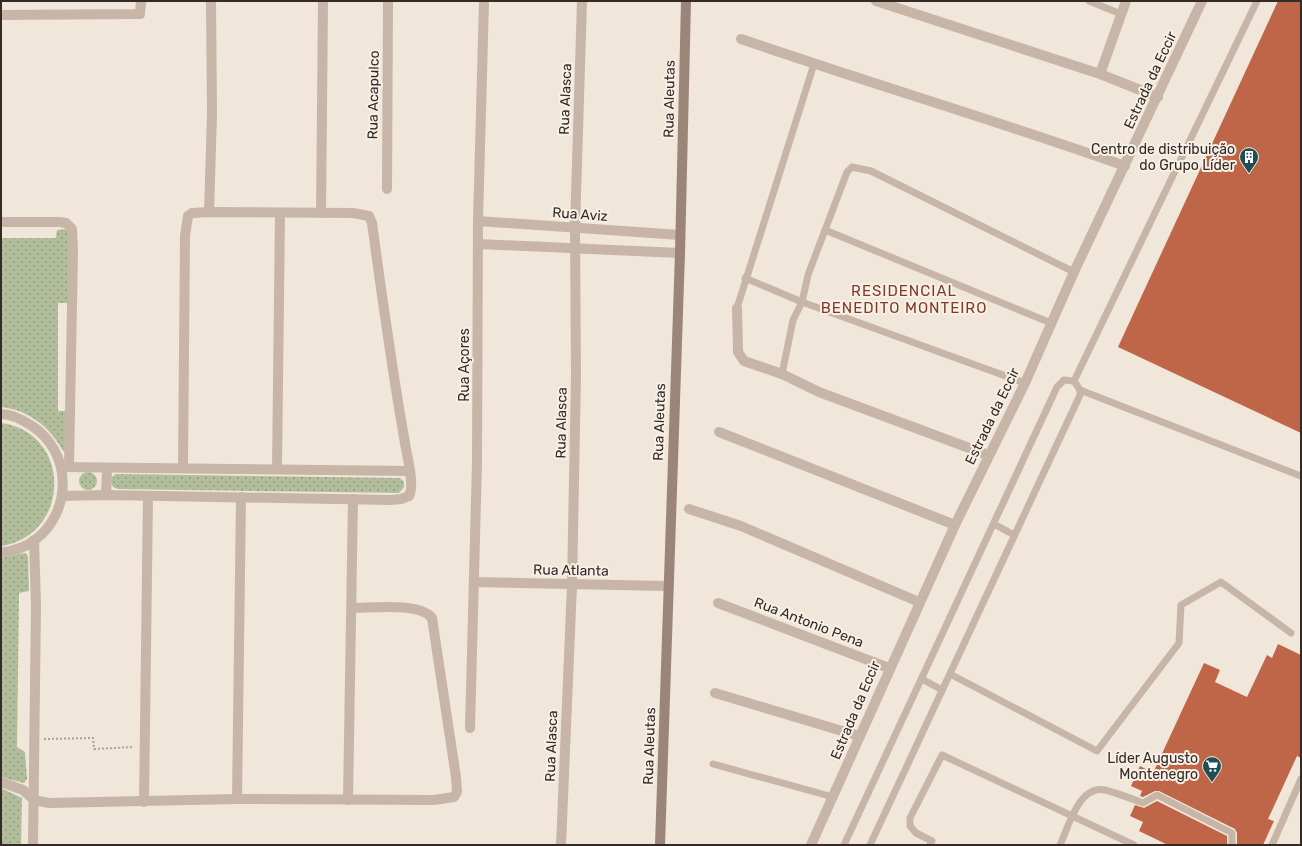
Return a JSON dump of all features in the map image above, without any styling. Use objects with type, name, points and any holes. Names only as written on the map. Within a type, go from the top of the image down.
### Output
[{"type":"street","points":[[1,15],[140,14],[141,1]]},
{"type":"street","points":[[209,212],[211,1]]},
{"type":"street","points":[[320,213],[323,1]]},
{"type":"street","name":"Rua Acapulco","points":[[387,189],[386,144],[388,1]]},
{"type":"street","name":"Rua Açores","points":[[470,728],[478,454],[478,221],[484,1]]},
{"type":"street","name":"Rua Alasca","points":[[561,845],[572,585],[576,376],[575,227],[582,1]]},
{"type":"street","name":"Rua Aleutas","points":[[660,845],[667,586],[680,253],[686,1]]},
{"type":"street","points":[[876,1],[1100,74],[1158,97]]},
{"type":"street","points":[[1100,74],[1126,1]]},
{"type":"street","name":"Estrada da Eccir","points":[[811,845],[919,602],[988,455],[1025,383],[1074,272],[1158,97],[1202,1]]},
{"type":"street","points":[[741,39],[1125,166]]},
{"type":"street","points":[[62,496],[106,494],[391,500],[406,498],[411,491],[410,472],[394,382],[371,219],[366,214],[209,212],[192,213],[186,219],[183,468]]},
{"type":"street","points":[[278,469],[280,213]]},
{"type":"street","name":"Rua Aviz","points":[[478,221],[680,234]]},
{"type":"street","points":[[1,222],[66,223],[72,229],[73,251],[65,467],[62,496],[54,518],[48,528],[34,540],[19,549],[1,553]]},
{"type":"street","points":[[478,244],[680,253]]},
{"type":"street","points":[[737,308],[738,352],[744,361],[782,374],[819,392],[988,455]]},
{"type":"street","points":[[1,414],[24,420],[41,432],[54,448],[65,467]]},
{"type":"street","points":[[719,432],[955,525]]},
{"type":"street","points":[[65,467],[107,469],[183,468],[410,472]]},
{"type":"street","points":[[106,494],[107,469]]},
{"type":"street","points":[[144,802],[148,496]]},
{"type":"street","points":[[237,799],[241,497]]},
{"type":"street","points":[[348,800],[353,499]]},
{"type":"street","points":[[689,509],[741,526],[919,602]]},
{"type":"street","points":[[33,845],[36,576],[34,540]]},
{"type":"street","name":"Rua Atlanta","points":[[474,582],[667,586]]},
{"type":"street","name":"Rua Antonio Pena","points":[[718,603],[889,668]]},
{"type":"street","points":[[1,782],[23,790],[34,800],[49,803],[237,799],[441,799],[454,797],[457,792],[432,618],[428,613],[418,609],[352,608]]},
{"type":"street","points":[[715,693],[859,736]]},
{"type":"lane","points":[[1089,1],[1121,14]]},
{"type":"lane","points":[[1074,381],[1258,1]]},
{"type":"lane","points":[[737,308],[745,278],[814,64]]},
{"type":"lane","points":[[782,374],[793,320],[802,302],[808,275],[847,172],[852,168],[861,168],[1074,272]]},
{"type":"lane","points":[[825,230],[1052,323]]},
{"type":"lane","points":[[745,278],[802,302],[1025,383]]},
{"type":"lane","points":[[844,845],[1057,387],[1064,380],[1074,381]]},
{"type":"lane","points":[[1074,381],[1080,390],[1301,476]]},
{"type":"lane","points":[[870,845],[1080,394],[1080,390]]},
{"type":"lane","points":[[994,524],[1014,535]]},
{"type":"lane","points":[[950,674],[1097,751],[1178,643],[1181,604],[1221,582],[1291,633]]},
{"type":"lane","points":[[922,679],[942,690]]},
{"type":"lane","points":[[930,845],[932,841],[916,832],[910,826],[910,818],[942,755],[1134,845]]},
{"type":"lane","points":[[713,764],[833,797]]},
{"type":"lane","points":[[1272,845],[1301,779]]},
{"type":"lane","points":[[1060,845],[1078,803],[1089,792],[1103,789],[1142,803],[1156,795],[1232,833],[1232,845]]},
{"type":"path","points":[[34,739],[93,738],[94,749],[145,746]]},
{"type":"green space","points":[[68,229],[68,303],[58,303],[58,411],[67,411],[68,451],[63,451],[52,434],[38,421],[21,412],[1,407],[1,238],[56,238],[57,230]]},
{"type":"green space","points":[[1,423],[24,430],[41,444],[51,463],[54,484],[51,505],[41,523],[24,538],[1,546]]},
{"type":"green space","points":[[88,472],[94,475],[97,481],[94,487],[88,490],[82,487],[79,481],[82,475]]},
{"type":"green space","points":[[116,474],[400,478],[404,482],[404,487],[399,493],[118,489],[113,487],[111,483],[112,477]]},
{"type":"green space","points":[[25,553],[28,556],[29,591],[19,593],[17,747],[25,752],[27,779],[24,783],[1,777],[1,558]]},
{"type":"green space","points":[[1,788],[22,798],[21,845],[1,845]]},
{"type":"building","name":"Centro de distribuição do Grupo Líder","points":[[1278,1],[1301,1],[1301,433],[1118,347]]},
{"type":"building","points":[[1278,644],[1301,655],[1301,758],[1297,756],[1268,819],[1274,821],[1263,845],[1237,845],[1237,833],[1235,829],[1159,791],[1155,791],[1143,797],[1140,796],[1142,791],[1131,786],[1140,766],[1153,773],[1204,663],[1220,670],[1215,682],[1247,697],[1267,655],[1272,658]]},
{"type":"building","points":[[1157,801],[1227,836],[1227,845],[1168,845],[1139,831],[1143,822],[1130,816],[1135,805],[1144,808]]},
{"type":"place","name":"Centro de distribuição do Grupo Líder","points":[[1249,174]]},
{"type":"place","name":"Líder Augusto Montenegro","points":[[1212,783]]},
{"type":"district","name":"RESIDENCIAL BENEDITO MONTEIRO","points":[[904,300]]}]
